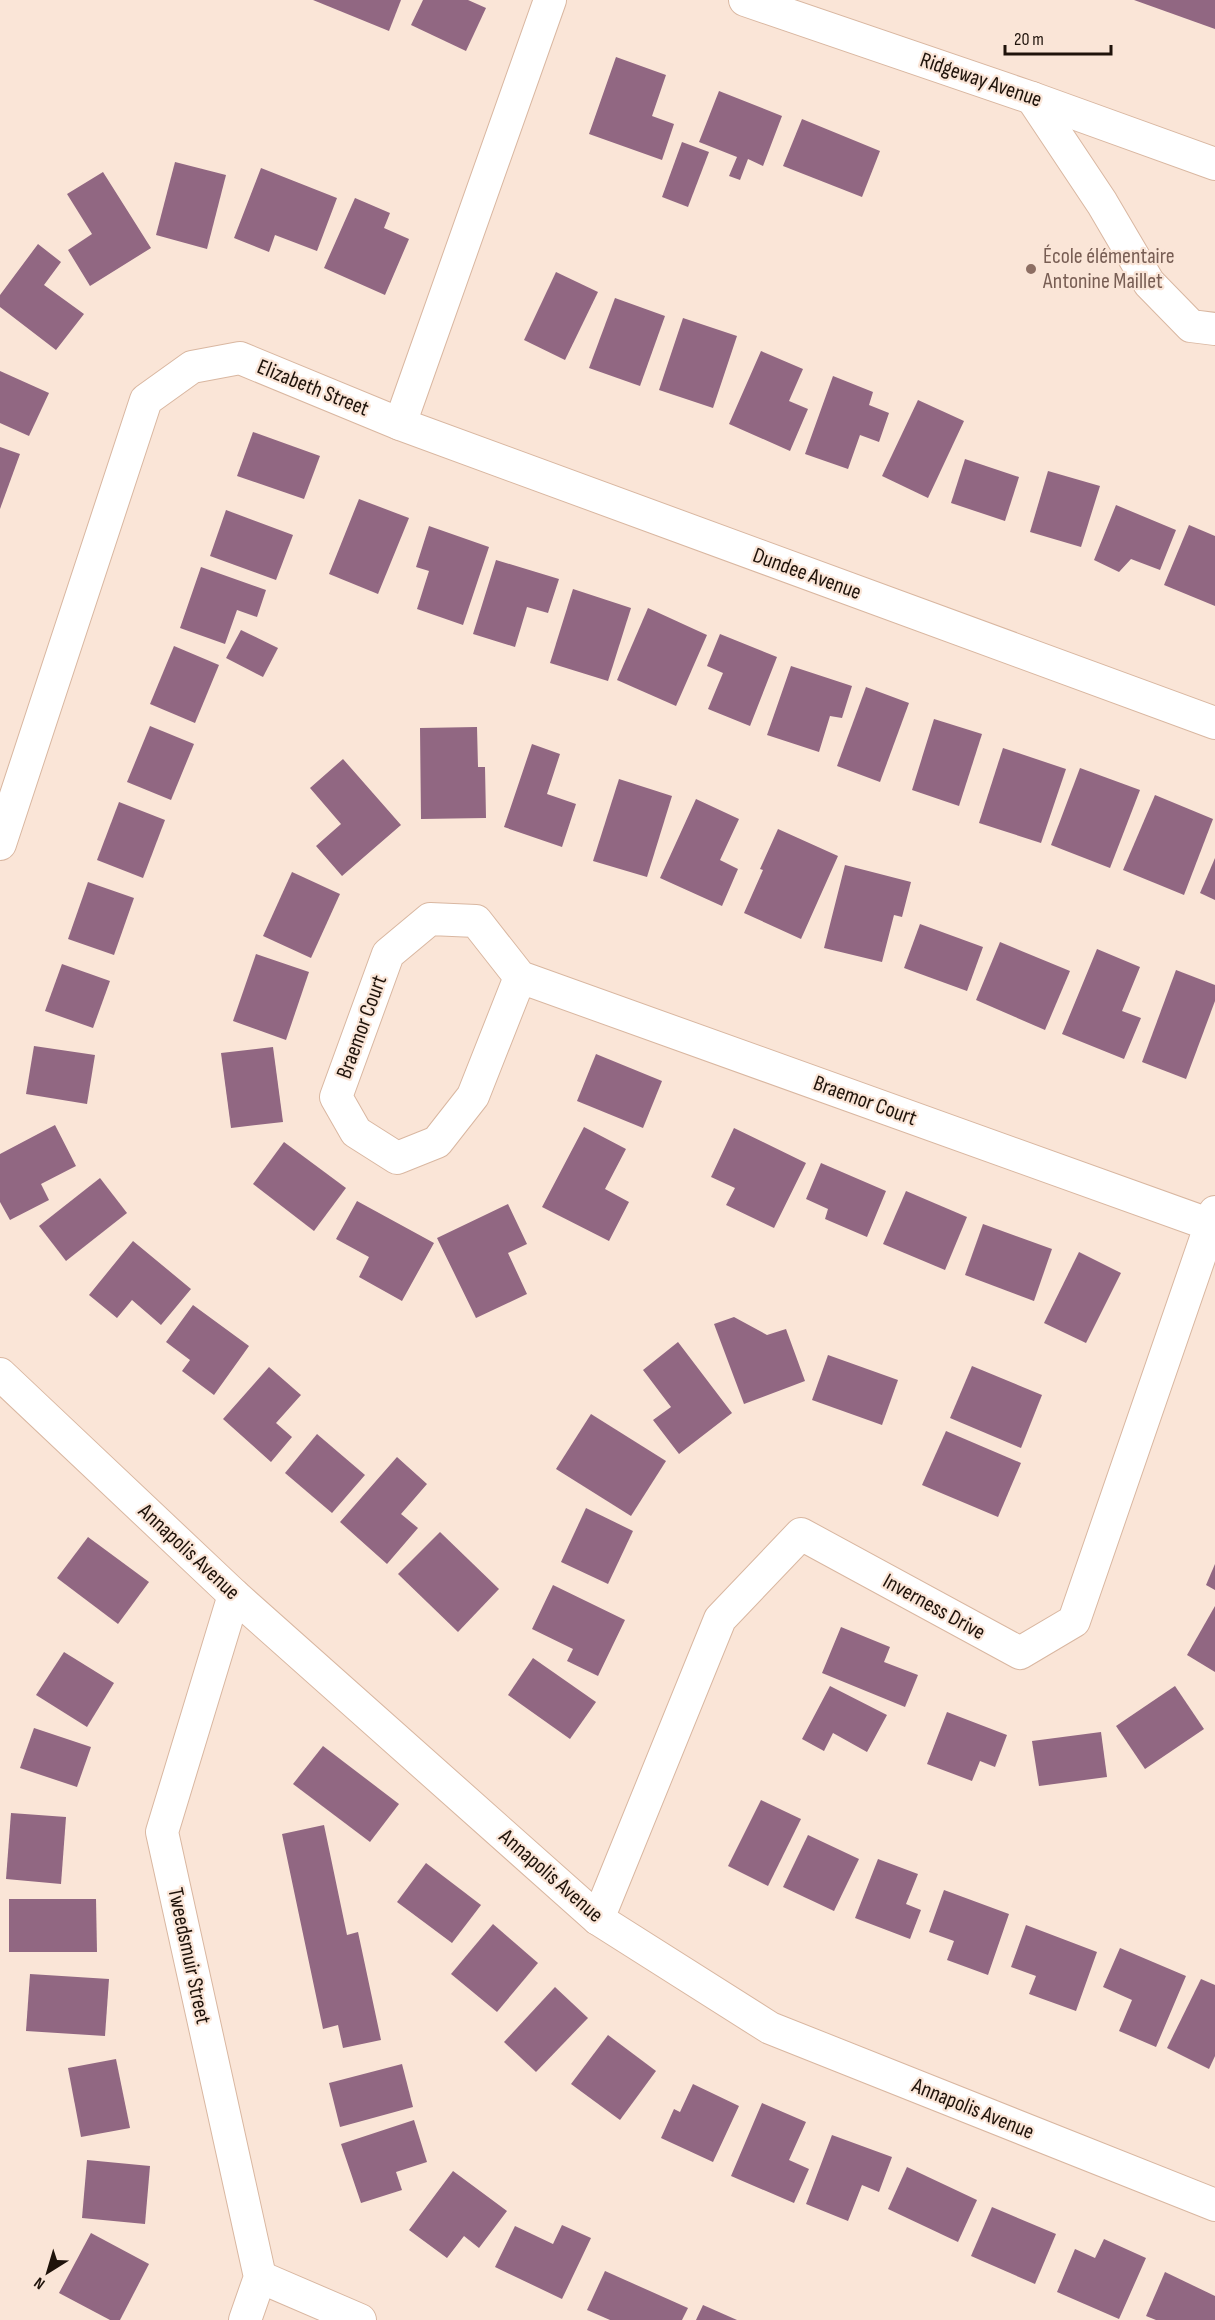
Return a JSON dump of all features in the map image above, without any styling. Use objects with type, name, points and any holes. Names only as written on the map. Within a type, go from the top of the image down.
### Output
[{"type":"street","points":[[400,424],[550,0]]},
{"type":"street","name":"Ridgeway Avenue","points":[[745,0],[1032,98],[1215,164]]},
{"type":"street","points":[[1032,98],[1102,203],[1149,283],[1191,326],[1215,330]]},
{"type":"street","name":"Elizabeth Street","points":[[0,844],[146,400],[192,368],[240,358],[400,424]]},
{"type":"street","name":"Dundee Avenue","points":[[400,424],[1215,723]]},
{"type":"street","name":"Braemor Court","points":[[520,977],[473,1096],[437,1142],[397,1158],[356,1132],[336,1097],[388,954],[430,919],[476,921],[520,977],[1213,1218]]},
{"type":"street","name":"Inverness Drive","points":[[598,1919],[720,1619],[801,1534],[1020,1653],[1074,1621],[1213,1218]]},
{"type":"street","name":"Annapolis Avenue","points":[[0,1374],[234,1595],[598,1919],[770,2028],[1215,2205]]},
{"type":"street","name":"Tweedsmuir Street","points":[[234,1595],[162,1832],[260,2277]]},
{"type":"street","points":[[245,2320],[260,2277],[360,2320]]},
{"type":"building","points":[[313,0],[401,0],[389,31]]},
{"type":"building","points":[[423,0],[468,0],[486,8],[466,51],[411,25]]},
{"type":"building","points":[[1134,0],[1215,0],[1215,29]]},
{"type":"building","points":[[616,57],[666,75],[652,116],[674,124],[662,160],[589,134]]},
{"type":"building","points":[[719,91],[782,116],[763,166],[748,159],[740,180],[729,176],[737,157],[699,142]]},
{"type":"building","points":[[802,119],[880,151],[862,197],[783,166]]},
{"type":"building","points":[[682,142],[709,152],[688,207],[662,197]]},
{"type":"building","points":[[175,162],[226,175],[207,249],[156,235]]},
{"type":"building","points":[[261,168],[337,198],[317,251],[275,235],[269,252],[234,238]]},
{"type":"building","points":[[103,172],[151,248],[90,286],[68,250],[92,234],[67,194]]},
{"type":"building","points":[[355,198],[390,213],[384,228],[409,239],[385,295],[324,268]]},
{"type":"building","points":[[38,244],[61,262],[44,285],[84,314],[56,350],[0,307],[0,295]]},
{"type":"building","points":[[556,272],[598,292],[565,360],[524,340]]},
{"type":"building","points":[[615,298],[665,316],[640,386],[589,368]]},
{"type":"building","points":[[683,318],[737,336],[713,408],[659,390]]},
{"type":"building","points":[[761,351],[803,369],[789,401],[808,409],[790,451],[729,424]]},
{"type":"building","points":[[0,371],[49,393],[29,436],[0,423]]},
{"type":"building","points":[[833,376],[873,392],[869,405],[889,413],[879,442],[860,435],[848,469],[805,454]]},
{"type":"building","points":[[918,400],[964,421],[928,498],[882,476]]},
{"type":"building","points":[[253,432],[320,456],[304,499],[237,476]]},
{"type":"building","points":[[0,447],[20,454],[0,509]]},
{"type":"building","points":[[965,459],[1019,477],[1005,521],[951,503]]},
{"type":"building","points":[[1048,471],[1100,486],[1081,547],[1030,532]]},
{"type":"building","points":[[359,499],[409,518],[378,594],[329,574]]},
{"type":"building","points":[[1116,505],[1176,530],[1160,570],[1131,559],[1119,572],[1094,560]]},
{"type":"building","points":[[226,510],[293,535],[276,580],[210,556]]},
{"type":"building","points":[[1189,525],[1215,536],[1215,606],[1164,585]]},
{"type":"building","points":[[429,526],[489,547],[463,625],[417,609],[429,571],[416,567]]},
{"type":"building","points":[[496,560],[559,579],[548,613],[527,607],[515,647],[473,634]]},
{"type":"building","points":[[201,567],[266,590],[257,617],[237,610],[225,644],[180,628]]},
{"type":"building","points":[[573,589],[631,608],[608,681],[550,663]]},
{"type":"building","points":[[648,608],[707,635],[676,706],[617,680]]},
{"type":"building","points":[[241,630],[278,648],[263,677],[226,658]]},
{"type":"building","points":[[720,634],[777,657],[750,726],[708,709],[723,673],[707,666]]},
{"type":"building","points":[[174,646],[219,665],[195,723],[150,704]]},
{"type":"building","points":[[791,666],[852,686],[842,718],[830,716],[819,752],[767,735]]},
{"type":"building","points":[[866,687],[909,703],[880,782],[837,766]]},
{"type":"building","points":[[934,719],[982,734],[959,806],[912,790]]},
{"type":"building","points":[[150,726],[194,744],[171,800],[127,782]]},
{"type":"building","points":[[477,727],[478,767],[485,767],[486,818],[421,819],[420,728]]},
{"type":"building","points":[[532,744],[560,754],[547,794],[576,804],[562,847],[504,827]]},
{"type":"building","points":[[1003,748],[1066,769],[1041,843],[979,823]]},
{"type":"building","points":[[343,759],[401,825],[342,876],[316,846],[341,824],[310,788]]},
{"type":"building","points":[[1080,768],[1140,790],[1110,868],[1051,845]]},
{"type":"building","points":[[619,779],[672,796],[647,877],[593,861]]},
{"type":"building","points":[[1155,795],[1213,819],[1184,895],[1123,870]]},
{"type":"building","points":[[696,799],[739,819],[720,860],[738,869],[722,906],[660,878]]},
{"type":"building","points":[[119,802],[165,820],[143,878],[97,860]]},
{"type":"building","points":[[778,829],[838,856],[801,939],[744,913]]},
{"type":"building","points":[[1215,858],[1215,900],[1200,893]]},
{"type":"building","points":[[845,865],[911,882],[902,917],[894,915],[882,962],[824,948]]},
{"type":"building","points":[[292,872],[340,894],[311,958],[263,936]]},
{"type":"building","points":[[88,882],[134,898],[114,955],[68,939]]},
{"type":"building","points":[[920,924],[983,947],[967,991],[904,968]]},
{"type":"building","points":[[1000,942],[1070,971],[1045,1030],[976,1000]]},
{"type":"building","points":[[1097,949],[1140,967],[1122,1011],[1141,1018],[1124,1059],[1062,1034]]},
{"type":"building","points":[[256,954],[309,972],[286,1040],[233,1021]]},
{"type":"building","points":[[62,964],[110,981],[93,1028],[45,1011]]},
{"type":"building","points":[[1176,970],[1215,985],[1215,1001],[1186,1079],[1142,1062]]},
{"type":"building","points":[[34,1046],[95,1055],[87,1104],[26,1094]]},
{"type":"building","points":[[273,1047],[283,1122],[231,1128],[221,1053]]},
{"type":"building","points":[[596,1054],[662,1081],[643,1128],[577,1101]]},
{"type":"building","points":[[55,1125],[76,1166],[41,1184],[49,1200],[10,1220],[0,1202],[0,1154]]},
{"type":"building","points":[[584,1127],[626,1149],[605,1189],[629,1202],[609,1241],[542,1207]]},
{"type":"building","points":[[734,1128],[806,1163],[774,1228],[726,1205],[735,1188],[711,1177]]},
{"type":"building","points":[[284,1142],[346,1188],[314,1231],[253,1184]]},
{"type":"building","points":[[821,1163],[886,1191],[867,1237],[825,1219],[828,1209],[806,1199]]},
{"type":"building","points":[[100,1178],[127,1213],[66,1261],[39,1226]]},
{"type":"building","points":[[906,1191],[967,1217],[945,1270],[883,1244]]},
{"type":"building","points":[[357,1201],[434,1243],[402,1301],[359,1277],[369,1257],[336,1239]]},
{"type":"building","points":[[508,1204],[527,1244],[508,1253],[527,1294],[476,1318],[437,1238]]},
{"type":"building","points":[[983,1224],[1052,1249],[1034,1301],[965,1275]]},
{"type":"building","points":[[133,1241],[191,1289],[161,1325],[132,1300],[117,1318],[89,1295]]},
{"type":"building","points":[[1079,1252],[1121,1273],[1086,1343],[1044,1323]]},
{"type":"building","points":[[193,1305],[249,1346],[214,1395],[182,1371],[190,1360],[166,1342]]},
{"type":"building","points":[[734,1317],[767,1335],[786,1329],[805,1381],[744,1404],[714,1324]]},
{"type":"building","points":[[678,1342],[732,1413],[679,1454],[653,1420],[671,1407],[643,1370]]},
{"type":"building","points":[[828,1355],[898,1380],[882,1425],[812,1400]]},
{"type":"building","points":[[972,1366],[1042,1395],[1021,1448],[950,1418]]},
{"type":"building","points":[[269,1367],[301,1395],[276,1423],[292,1437],[271,1462],[223,1419]]},
{"type":"building","points":[[591,1414],[666,1461],[631,1516],[556,1469]]},
{"type":"building","points":[[946,1431],[1021,1463],[998,1517],[922,1485]]},
{"type":"building","points":[[317,1434],[365,1475],[332,1513],[285,1473]]},
{"type":"building","points":[[397,1457],[427,1484],[401,1514],[418,1528],[387,1564],[340,1522]]},
{"type":"building","points":[[586,1508],[633,1531],[608,1584],[561,1562]]},
{"type":"building","points":[[440,1532],[499,1589],[458,1632],[398,1574]]},
{"type":"building","points":[[88,1537],[149,1582],[118,1624],[57,1578]]},
{"type":"building","points":[[1215,1564],[1215,1590],[1206,1585]]},
{"type":"building","points":[[553,1585],[625,1620],[598,1676],[567,1661],[573,1649],[532,1629]]},
{"type":"building","points":[[1215,1606],[1215,1672],[1187,1655]]},
{"type":"building","points":[[841,1627],[890,1647],[884,1662],[918,1675],[905,1707],[822,1673]]},
{"type":"building","points":[[64,1652],[114,1683],[87,1727],[36,1695]]},
{"type":"building","points":[[533,1658],[596,1702],[570,1739],[508,1695]]},
{"type":"building","points":[[830,1686],[887,1715],[867,1752],[833,1733],[824,1751],[802,1739]]},
{"type":"building","points":[[1175,1686],[1204,1729],[1145,1769],[1116,1726]]},
{"type":"building","points":[[947,1712],[1007,1735],[995,1767],[980,1761],[972,1781],[927,1764]]},
{"type":"building","points":[[34,1728],[91,1747],[77,1787],[20,1768]]},
{"type":"building","points":[[1101,1732],[1107,1777],[1039,1786],[1032,1741]]},
{"type":"building","points":[[323,1746],[399,1804],[370,1842],[293,1784]]},
{"type":"building","points":[[761,1800],[801,1819],[768,1886],[728,1866]]},
{"type":"building","points":[[11,1813],[66,1817],[61,1884],[6,1879]]},
{"type":"building","points":[[324,1825],[347,1935],[358,1932],[381,2040],[343,2048],[338,2025],[323,2029],[282,1834]]},
{"type":"building","points":[[808,1835],[859,1859],[834,1911],[783,1887]]},
{"type":"building","points":[[878,1859],[918,1874],[906,1904],[921,1910],[910,1939],[855,1918]]},
{"type":"building","points":[[426,1863],[481,1905],[452,1943],[397,1902]]},
{"type":"building","points":[[944,1890],[1009,1914],[988,1975],[947,1960],[954,1941],[929,1932]]},
{"type":"building","points":[[9,1899],[96,1899],[97,1952],[9,1952]]},
{"type":"building","points":[[493,1924],[538,1963],[497,2012],[451,1974]]},
{"type":"building","points":[[1026,1925],[1097,1952],[1076,2011],[1029,1994],[1036,1976],[1011,1967]]},
{"type":"building","points":[[1120,1948],[1186,1976],[1156,2047],[1119,2031],[1132,2000],[1103,1987]]},
{"type":"building","points":[[30,1974],[109,1979],[105,2036],[26,2031]]},
{"type":"building","points":[[1201,1979],[1215,1985],[1215,2056],[1209,2069],[1167,2048]]},
{"type":"building","points":[[555,1987],[588,2018],[536,2072],[504,2042]]},
{"type":"building","points":[[608,2035],[656,2071],[620,2120],[571,2084]]},
{"type":"building","points":[[116,2059],[130,2128],[81,2137],[68,2068]]},
{"type":"building","points":[[402,2064],[413,2107],[340,2127],[329,2083]]},
{"type":"building","points":[[693,2084],[739,2106],[713,2162],[661,2138],[674,2109],[680,2112]]},
{"type":"building","points":[[762,2103],[806,2122],[789,2160],[809,2169],[794,2203],[731,2176]]},
{"type":"building","points":[[414,2120],[427,2162],[396,2172],[402,2190],[361,2203],[341,2144]]},
{"type":"building","points":[[832,2135],[892,2157],[879,2192],[862,2185],[848,2221],[806,2204]]},
{"type":"building","points":[[87,2160],[150,2166],[145,2224],[82,2218]]},
{"type":"building","points":[[907,2167],[977,2200],[958,2242],[888,2209]]},
{"type":"building","points":[[453,2171],[507,2211],[479,2248],[464,2236],[447,2258],[409,2230]]},
{"type":"building","points":[[992,2207],[1056,2234],[1035,2284],[971,2256]]},
{"type":"building","points":[[562,2225],[591,2238],[562,2299],[495,2267],[515,2226],[553,2244]]},
{"type":"building","points":[[91,2233],[149,2264],[120,2320],[110,2320],[59,2293]]},
{"type":"building","points":[[1104,2239],[1146,2258],[1119,2319],[1057,2292],[1075,2249],[1095,2258]]},
{"type":"building","points":[[605,2271],[688,2308],[682,2320],[610,2320],[587,2310]]},
{"type":"building","points":[[1165,2272],[1215,2296],[1215,2320],[1156,2320],[1146,2316]]},
{"type":"building","points":[[703,2305],[737,2320],[696,2320]]},
{"type":"place","name":"École élémentaire Antonine Maillet","points":[[1031,269]]}]
